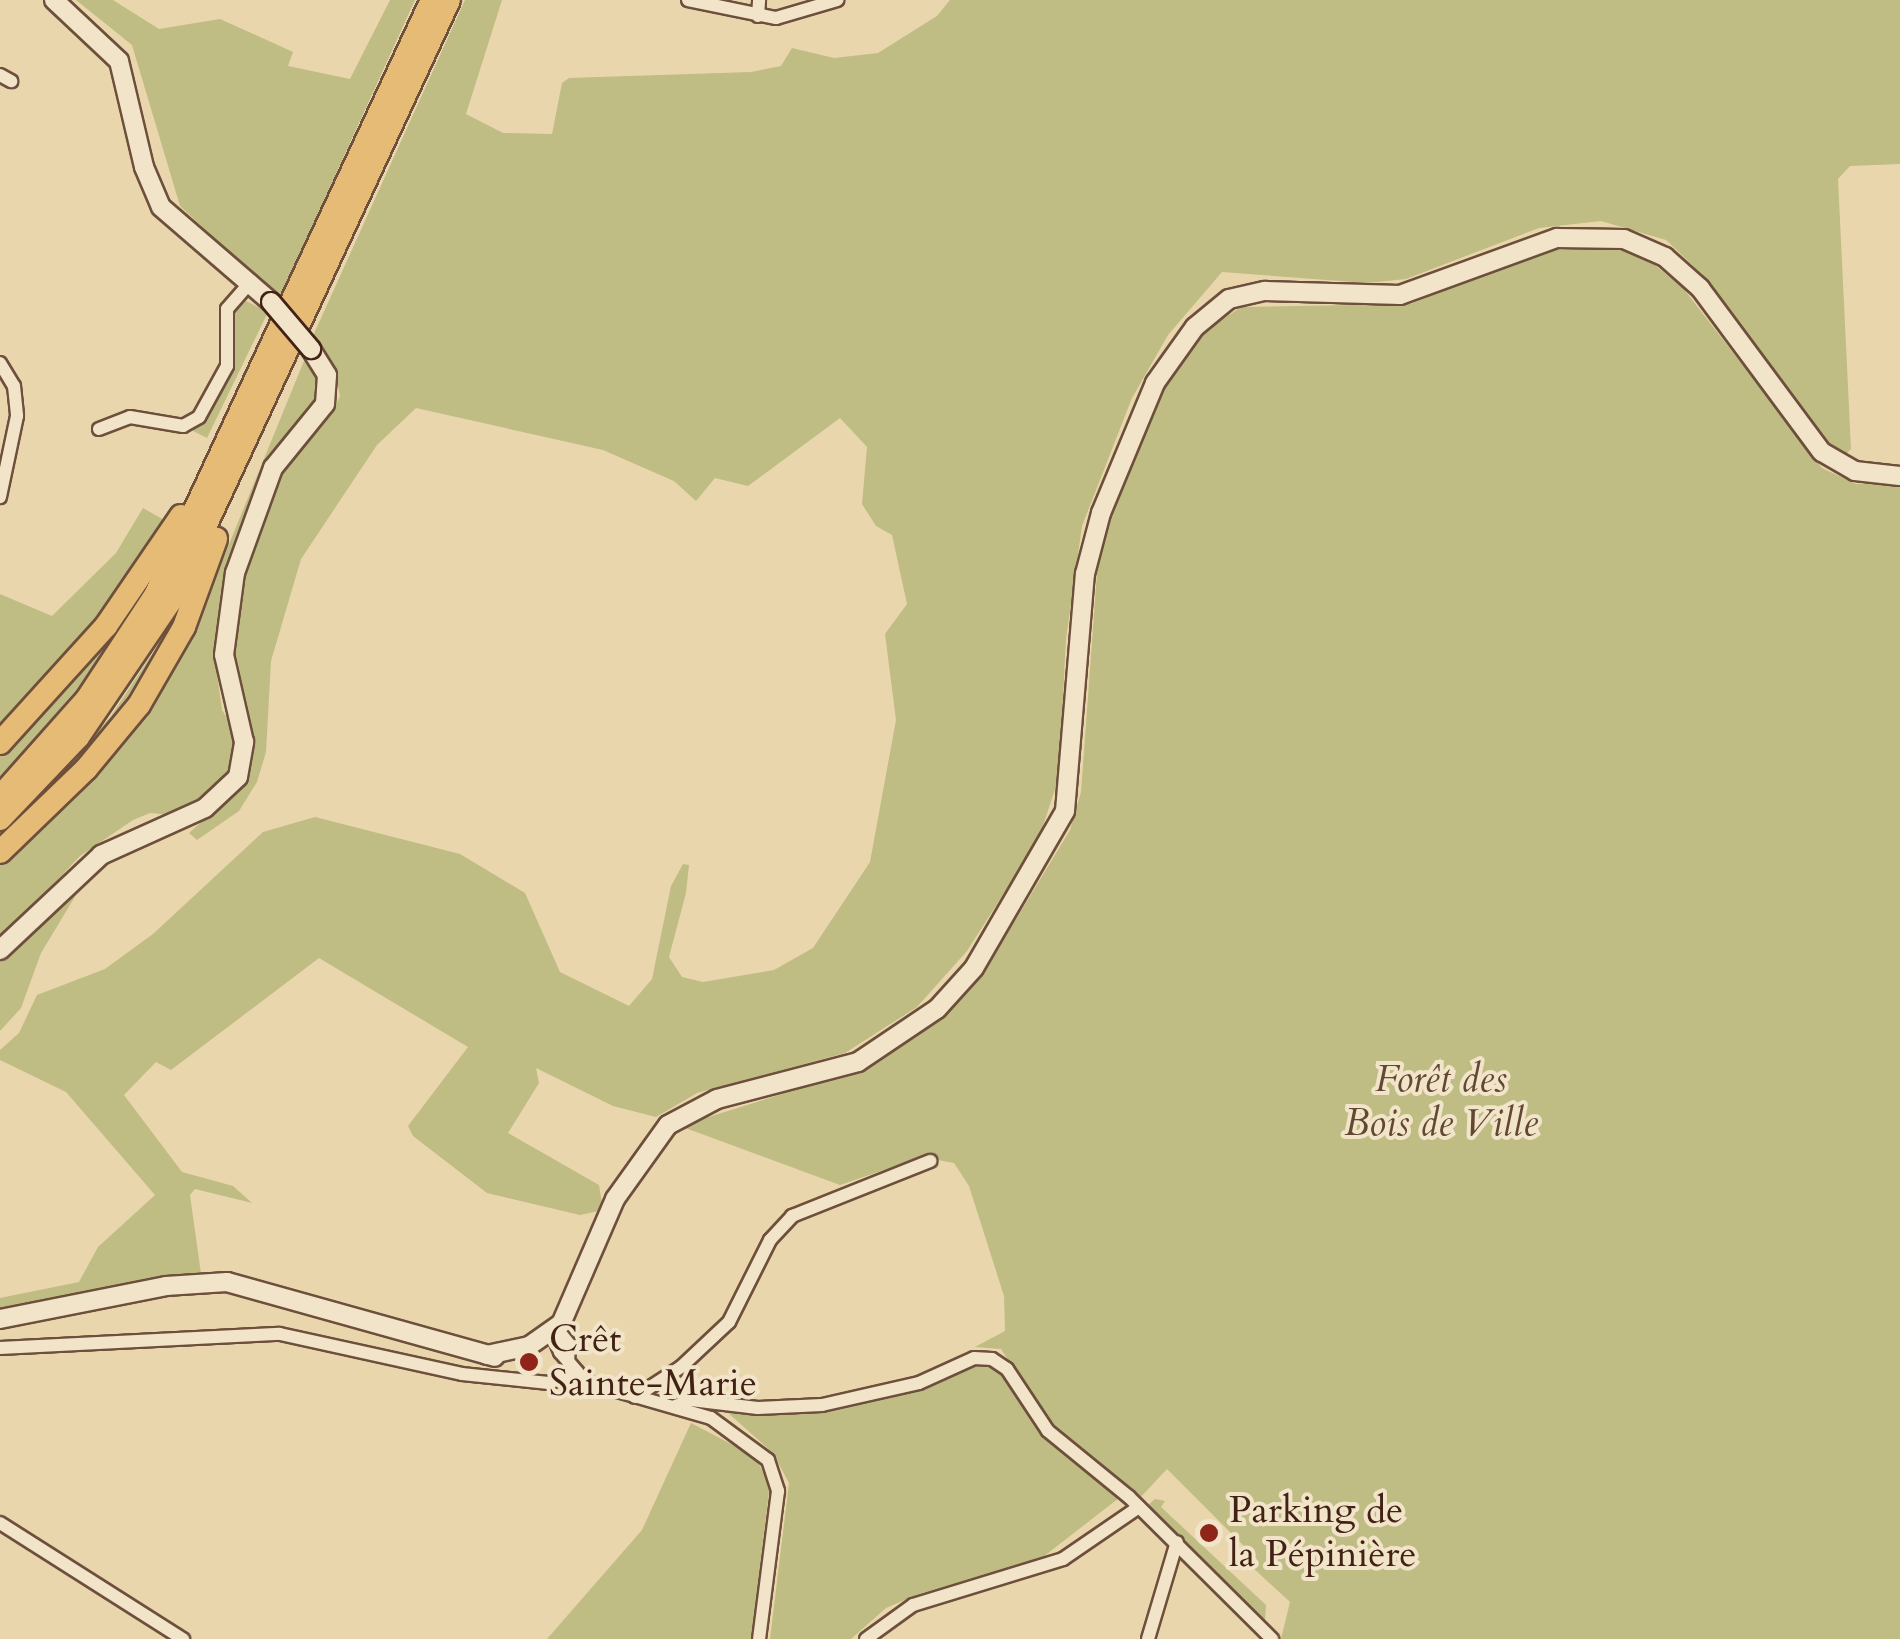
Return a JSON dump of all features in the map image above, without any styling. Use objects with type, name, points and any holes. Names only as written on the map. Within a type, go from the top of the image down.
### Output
[{"type":"highway","points":[[0,798],[66,726],[134,630],[240,420],[432,0]]},
{"type":"highway","points":[[0,820],[78,736],[153,631],[262,410],[449,0]]},
{"type":"highway","points":[[0,852],[112,740],[158,676],[194,602],[262,410]]},
{"type":"highway","points":[[0,743],[123,606],[240,420]]},
{"type":"main road","points":[[2,947],[101,855],[205,808],[238,777],[244,742],[224,655],[236,574],[273,468],[326,404],[327,375],[312,349],[251,281],[191,238],[161,207],[144,168],[119,61],[54,0]]},
{"type":"main road","points":[[0,1319],[166,1286],[227,1282],[514,1359],[557,1335],[585,1306],[632,1173],[651,1141],[679,1117],[717,1100],[858,1062],[937,1008],[974,968],[1065,811],[1085,574],[1112,483],[1164,367],[1195,327],[1229,300],[1265,291],[1400,295],[1556,238],[1624,240],[1665,258],[1700,288],[1822,452],[1855,471],[1900,476]]},
{"type":"street","points":[[688,0],[758,16],[788,17],[837,0]]},
{"type":"street","points":[[758,16],[759,0]]},
{"type":"street","points":[[99,428],[142,416],[183,426],[206,410],[227,366],[227,309],[251,281]]},
{"type":"street","points":[[0,363],[14,386],[17,416],[0,497]]},
{"type":"street","points":[[634,1397],[681,1368],[729,1322],[770,1240],[792,1216],[930,1161]]},
{"type":"street","points":[[0,1348],[280,1334],[462,1374],[549,1383],[571,1367]]},
{"type":"street","points":[[557,1335],[571,1367],[593,1386],[711,1418],[752,1444],[777,1480],[759,1639]]},
{"type":"street","points":[[676,1406],[691,1400],[758,1408],[822,1405],[919,1382],[974,1358],[992,1359],[1007,1369],[1040,1424],[1140,1507],[1272,1639]]},
{"type":"street","points":[[866,1639],[913,1604],[1063,1559],[1140,1507]]},
{"type":"street","points":[[0,1524],[183,1639]]},
{"type":"street","points":[[1148,1639],[1177,1542]]},
{"type":"green space","points":[[76,0],[113,0],[159,29],[220,19],[293,52],[288,66],[350,79],[390,0],[415,0],[279,299],[180,206],[132,45]]},
{"type":"green space","points":[[465,0],[502,0],[466,114],[503,133],[552,134],[562,83],[569,78],[751,72],[781,66],[792,48],[834,58],[878,53],[937,16],[950,0],[1900,0],[1900,164],[1850,166],[1838,179],[1851,449],[1846,454],[1824,439],[1704,276],[1666,240],[1601,221],[1539,228],[1406,279],[1367,283],[1222,272],[1168,335],[1132,398],[1082,526],[1066,639],[1059,777],[1039,838],[967,951],[917,1007],[845,1053],[697,1093],[656,1117],[613,1106],[536,1068],[539,1083],[508,1133],[599,1185],[603,1210],[580,1215],[487,1193],[413,1136],[408,1126],[468,1047],[319,958],[171,1070],[156,1062],[124,1095],[182,1172],[233,1186],[252,1203],[195,1189],[190,1195],[201,1274],[0,1313],[0,1298],[79,1282],[98,1247],[155,1195],[66,1092],[0,1060],[0,1050],[19,1033],[37,995],[105,969],[153,934],[263,832],[315,817],[460,854],[525,893],[560,972],[629,1006],[652,979],[671,886],[683,864],[689,865],[686,893],[669,957],[682,977],[703,982],[774,970],[813,948],[870,862],[896,720],[885,634],[907,604],[892,535],[876,526],[862,504],[867,447],[840,418],[748,486],[715,478],[696,501],[674,481],[603,450],[416,408],[377,445],[301,559],[271,661],[266,752],[257,782],[239,811],[197,840],[189,833],[238,790],[250,762],[231,666],[244,569],[283,467],[331,415],[340,396],[334,366],[312,338]]},
{"type":"green space","name":"Forêt des Bois de Ville","points":[[1560,242],[1618,246],[1651,262],[1683,288],[1822,468],[1856,484],[1900,481],[1900,1639],[1281,1639],[1290,1602],[1251,1566],[1257,1559],[1167,1469],[1138,1500],[1050,1424],[1001,1349],[975,1347],[1005,1331],[1004,1296],[969,1186],[954,1163],[922,1157],[840,1185],[680,1126],[849,1073],[898,1049],[954,1007],[987,967],[1070,830],[1081,792],[1099,546],[1161,391],[1207,330],[1241,307],[1411,304]]},
{"type":"green space","points":[[246,301],[268,312],[207,438],[193,431],[226,378],[234,314]]},
{"type":"green space","points":[[306,356],[317,378],[315,404],[268,456],[230,557],[215,660],[222,710],[237,734],[233,773],[216,794],[173,815],[150,813],[133,820],[80,856],[0,941],[0,865],[86,782],[205,603]]},
{"type":"green space","points":[[143,508],[164,520],[119,593],[0,733],[0,594],[52,616],[116,553]]},
{"type":"green space","points":[[142,587],[94,669],[0,779],[0,751]]},
{"type":"green space","points":[[187,601],[116,729],[34,805],[111,716]]},
{"type":"green space","points":[[76,895],[41,953],[21,1008],[0,1031],[0,958]]},
{"type":"green space","points":[[975,1363],[988,1363],[1006,1376],[1043,1435],[1119,1498],[1043,1557],[919,1594],[886,1608],[851,1639],[770,1639],[789,1483],[773,1453],[726,1411],[816,1411]]},
{"type":"green space","points":[[691,1423],[754,1456],[770,1484],[751,1639],[547,1639],[642,1530]]},
{"type":"green space","points":[[1155,1499],[1165,1501],[1161,1507],[1266,1605],[1265,1622],[1146,1507]]},
{"type":"place","name":"Crêt Sainte-Marie","points":[[529,1362]]},
{"type":"place","name":"Parking de la Pépinière","points":[[1209,1533]]}]
